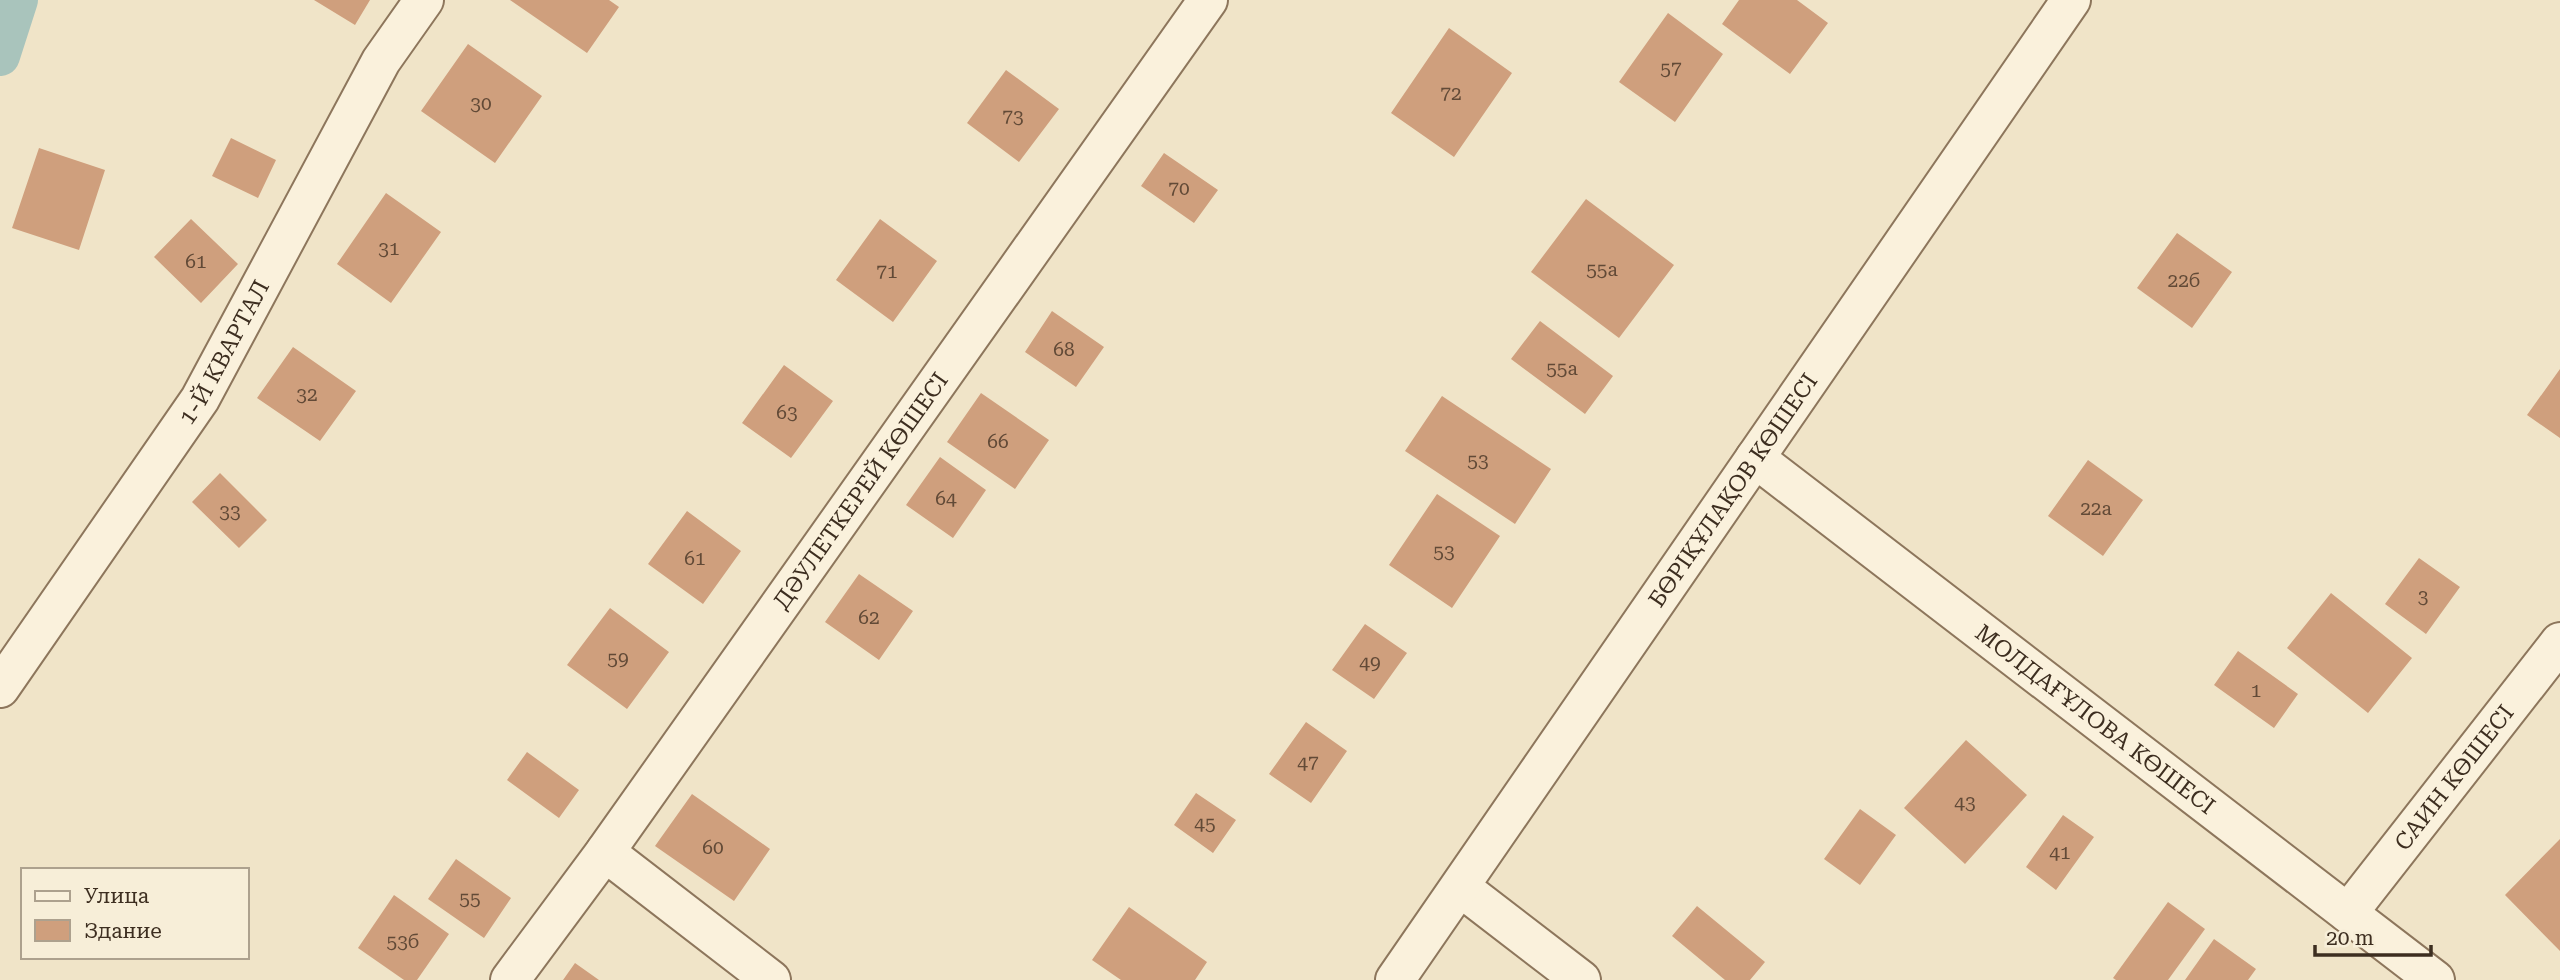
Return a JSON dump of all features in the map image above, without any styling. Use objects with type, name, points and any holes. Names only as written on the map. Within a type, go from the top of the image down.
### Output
[{"type":"street","name":"1-Й КВАРТАЛ","points":[[0,688],[200,399],[381,61],[424,0]]},
{"type":"street","name":"ДӘУЛЕТКЕРЕЙ КӨШЕСІ","points":[[510,980],[606,852],[1208,0]]},
{"type":"street","name":"БӨРІҚҰЛАҚОВ КӨШЕСІ","points":[[1395,980],[2071,0]]},
{"type":"street","name":"МОЛДАҒҰЛОВА КӨШЕСІ","points":[[1755,457],[2435,980]]},
{"type":"street","name":"САИН КӨШЕСІ","points":[[2348,913],[2560,642]]},
{"type":"street","points":[[606,852],[771,980]]},
{"type":"street","points":[[1460,887],[1581,980]]},
{"type":"building","points":[[314,0],[370,0],[355,25]]},
{"type":"building","points":[[510,0],[609,0],[619,7],[587,53]]},
{"type":"building","points":[[1739,0],[1797,0],[1828,23],[1790,74],[1722,24]]},
{"type":"building","points":[[1668,13],[1723,54],[1675,122],[1619,82]]},
{"type":"building","points":[[1449,28],[1512,73],[1454,157],[1391,113]]},
{"type":"building","points":[[468,44],[542,96],[495,163],[421,111]]},
{"type":"building","points":[[1006,70],[1059,109],[1019,162],[967,123]]},
{"type":"building","points":[[231,138],[276,160],[258,198],[212,176]]},
{"type":"building","points":[[39,148],[105,170],[79,250],[12,228]]},
{"type":"building","points":[[1164,153],[1218,190],[1194,223],[1141,186]]},
{"type":"building","points":[[386,193],[441,232],[391,303],[337,264]]},
{"type":"building","points":[[1586,199],[1674,265],[1619,338],[1531,272]]},
{"type":"building","points":[[191,219],[238,264],[201,303],[154,257]]},
{"type":"building","points":[[880,219],[937,261],[893,322],[836,280]]},
{"type":"building","points":[[2177,233],[2232,272],[2192,328],[2137,288]]},
{"type":"building","points":[[1052,311],[1104,347],[1076,387],[1025,352]]},
{"type":"building","points":[[1540,321],[1613,376],[1585,414],[1511,359]]},
{"type":"building","points":[[293,347],[356,391],[320,441],[257,398]]},
{"type":"building","points":[[784,365],[833,401],[791,458],[742,423]]},
{"type":"building","points":[[2560,369],[2560,438],[2527,415]]},
{"type":"building","points":[[981,393],[1049,440],[1015,489],[947,442]]},
{"type":"building","points":[[1442,396],[1551,469],[1515,524],[1405,451]]},
{"type":"building","points":[[940,457],[986,490],[953,538],[906,505]]},
{"type":"building","points":[[2088,460],[2143,500],[2103,556],[2048,516]]},
{"type":"building","points":[[220,473],[267,520],[239,548],[192,502]]},
{"type":"building","points":[[1437,494],[1500,536],[1452,608],[1389,565]]},
{"type":"building","points":[[687,511],[741,551],[703,604],[648,564]]},
{"type":"building","points":[[2419,558],[2460,587],[2426,634],[2385,604]]},
{"type":"building","points":[[859,574],[913,611],[879,660],[825,622]]},
{"type":"building","points":[[2331,593],[2412,658],[2368,713],[2287,648]]},
{"type":"building","points":[[610,608],[669,652],[627,709],[567,665]]},
{"type":"building","points":[[1365,624],[1407,653],[1374,699],[1332,670]]},
{"type":"building","points":[[2238,651],[2298,694],[2274,728],[2214,685]]},
{"type":"building","points":[[1306,722],[1347,751],[1311,803],[1269,774]]},
{"type":"building","points":[[1966,740],[2027,795],[1965,864],[1904,808]]},
{"type":"building","points":[[527,752],[579,790],[559,818],[507,780]]},
{"type":"building","points":[[1196,793],[1236,820],[1213,853],[1174,825]]},
{"type":"building","points":[[692,794],[770,849],[734,901],[655,846]]},
{"type":"building","points":[[1860,809],[1896,835],[1860,885],[1824,859]]},
{"type":"building","points":[[2063,815],[2094,837],[2056,890],[2026,867]]},
{"type":"building","points":[[2560,839],[2560,951],[2505,895]]},
{"type":"building","points":[[456,859],[511,898],[484,938],[428,899]]},
{"type":"building","points":[[394,895],[449,934],[417,980],[404,980],[358,948]]},
{"type":"building","points":[[2168,902],[2205,929],[2168,980],[2113,978]]},
{"type":"building","points":[[1697,906],[1765,962],[1750,980],[1725,980],[1672,936]]},
{"type":"building","points":[[1129,907],[1207,962],[1195,980],[1121,980],[1092,960]]},
{"type":"building","points":[[2214,939],[2256,969],[2248,980],[2185,980]]},
{"type":"building","points":[[575,963],[599,980],[563,980]]},
{"type":"waterway","points":[[0,56],[18,0]]}]
